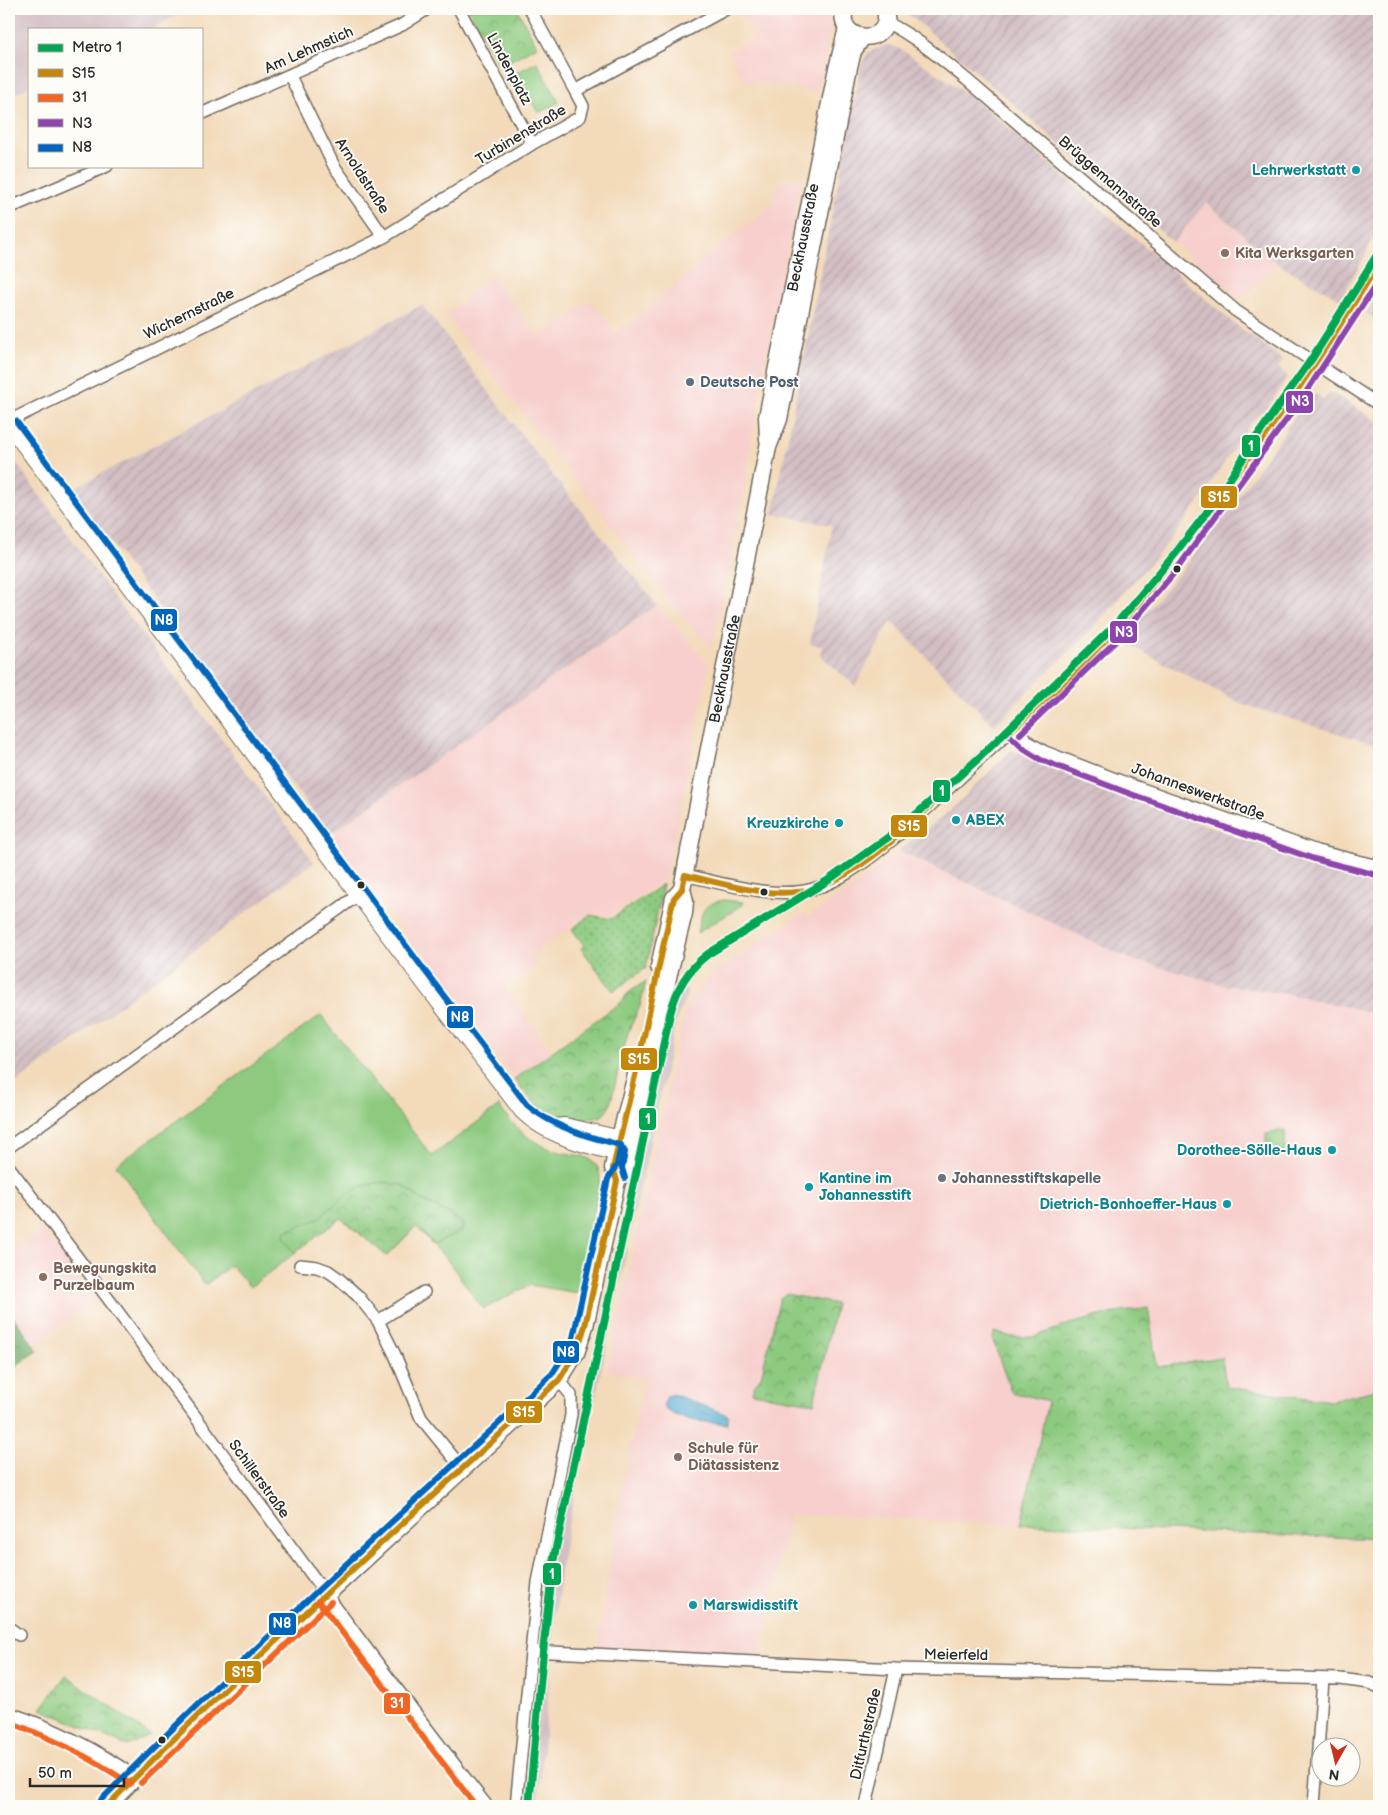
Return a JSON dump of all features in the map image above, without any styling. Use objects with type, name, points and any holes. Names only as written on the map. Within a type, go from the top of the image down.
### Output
[{"type":"main road","name":"Beckhausstraße","points":[[768,447],[767,417],[836,73],[847,28],[844,18],[845,9]]},
{"type":"main road","points":[[847,28],[853,34],[862,38],[869,37],[878,34],[886,16]]},
{"type":"main road","name":"Beckhausstraße","points":[[107,1806],[135,1776],[462,1468],[559,1380],[576,1353],[585,1326],[617,1181],[614,1168],[624,1147],[684,913],[683,882],[768,447],[780,419],[847,74],[853,52],[862,38]]},
{"type":"street","name":"Am Lehmstich","points":[[202,114],[402,25],[427,9]]},
{"type":"street","name":"Lindenplatz","points":[[459,9],[532,144]]},
{"type":"street","points":[[530,9],[575,91]]},
{"type":"street","name":"Turbinenstraße","points":[[384,237],[532,144],[580,117],[583,106],[575,91],[726,9]]},
{"type":"street","name":"Brüggemannstraße","points":[[886,16],[971,83],[1236,311],[1379,404]]},
{"type":"street","name":"Arnoldstraße","points":[[290,76],[334,166],[384,237]]},
{"type":"street","points":[[9,208],[102,168]]},
{"type":"street","name":"Wichernstraße","points":[[9,421],[384,237]]},
{"type":"street","points":[[683,882],[772,892],[802,891],[828,883],[855,867],[906,828],[1014,728],[1112,632],[1167,568],[1316,363],[1379,264]]},
{"type":"street","points":[[9,426],[521,1111],[528,1118],[543,1127],[565,1125],[624,1147]]},
{"type":"street","name":"Johanneswerkstraße","points":[[1014,728],[1030,743],[1045,752],[1132,785],[1317,851],[1379,866]]},
{"type":"street","points":[[9,1147],[358,894]]},
{"type":"street","name":"Schillerstraße","points":[[9,1167],[108,1296],[326,1596],[487,1806]]},
{"type":"street","points":[[300,1265],[317,1267],[328,1271],[338,1278],[358,1296],[378,1321],[395,1355],[419,1414],[462,1468]]},
{"type":"street","points":[[378,1321],[424,1292]]},
{"type":"street","points":[[516,1806],[531,1652],[543,1555],[571,1415],[571,1396],[559,1380]]},
{"type":"street","points":[[9,1628],[19,1635]]},
{"type":"street","name":"Meierfeld","points":[[531,1652],[896,1669],[1340,1679],[1370,1683],[1379,1687]]},
{"type":"street","name":"Ditfurthstraße","points":[[866,1806],[896,1669]]},
{"type":"street","points":[[1314,1806],[1323,1679]]},
{"type":"street","points":[[9,1713],[39,1723],[90,1747],[135,1776]]},
{"type":"shaded area","points":[[9,9],[187,9],[154,28],[28,28],[28,88],[9,97]]},
{"type":"shaded area","points":[[835,9],[818,92],[744,80],[729,52],[755,38],[741,10]]},
{"type":"shaded area","points":[[903,9],[1379,9],[1379,224],[1365,256],[1340,299],[1278,264],[1206,203],[1173,242]]},
{"type":"shaded area","points":[[886,45],[894,46],[910,55],[977,101],[1231,321],[1283,360],[1278,368],[1287,375],[1268,406],[1252,421],[1241,436],[1203,496],[1173,537],[1094,627],[994,726],[891,621],[855,686],[820,655],[822,646],[810,644],[832,525],[773,514],[860,70],[869,52]]},
{"type":"shaded area","points":[[802,177],[775,308],[737,527],[712,645],[705,641],[678,611],[446,315],[492,277],[540,338],[590,300],[617,333],[773,202],[777,186],[789,179]]},
{"type":"shaded area","name":"Kita Werksgarten","points":[[1205,203],[1278,264],[1241,300],[1173,242]]},
{"type":"shaded area","points":[[1379,293],[1379,321],[1366,313]]},
{"type":"shaded area","points":[[422,305],[556,479],[657,605],[330,834],[213,681],[72,489]]},
{"type":"shaded area","points":[[1332,393],[1379,422],[1379,746],[1242,704],[1127,644],[1126,636],[1189,562],[1311,395],[1318,395],[1324,400]]},
{"type":"shaded area","points":[[9,453],[103,582],[314,862],[9,1088]]},
{"type":"shaded area","points":[[657,605],[709,664],[666,879],[610,916],[589,913],[531,957],[537,966],[505,989],[551,1052],[514,1079],[330,834]]},
{"type":"shaded area","points":[[1012,750],[1050,764],[1057,771],[1143,803],[1321,865],[1379,880],[1379,1014],[1283,993],[1228,986],[1130,959],[899,851],[954,807]]},
{"type":"shaded area","points":[[899,851],[1130,959],[1228,986],[1283,993],[1379,1014],[1379,1541],[790,1514],[760,1654],[598,1646],[621,1489],[645,1379],[607,1371],[684,1013],[690,1001],[712,974],[804,913],[807,917],[846,892]]},
{"type":"shaded area","points":[[678,979],[688,992],[677,1017],[570,1517],[561,1565],[552,1644],[540,1632],[548,1564],[557,1516],[603,1314],[670,1001]]},
{"type":"shaded area","name":"Bewegungskita Purzelbaum","points":[[42,1229],[95,1300],[36,1344],[30,1342],[9,1311],[9,1253]]},
{"type":"shaded area","points":[[551,1661],[538,1806],[524,1806],[536,1673],[539,1668]]},
{"type":"green space","points":[[468,9],[517,9],[537,46],[500,66]]},
{"type":"green space","points":[[537,62],[559,102],[538,113],[516,73]]},
{"type":"green space","points":[[663,884],[646,968],[613,991],[581,948],[584,945],[572,929],[590,915],[611,919]]},
{"type":"green space","points":[[724,900],[743,902],[743,905],[697,933],[702,915],[707,907]]},
{"type":"green space","points":[[646,981],[640,1006],[628,1032],[610,1105],[605,1113],[600,1117],[594,1118],[570,1117],[547,1111],[534,1102],[514,1079],[623,1001],[627,994]]},
{"type":"green space","points":[[321,1015],[432,1156],[499,1106],[519,1129],[535,1142],[594,1162],[599,1172],[600,1184],[578,1293],[530,1285],[483,1309],[448,1261],[416,1226],[387,1256],[341,1218],[250,1287],[231,1265],[205,1285],[116,1165]]},
{"type":"green space","points":[[1285,1130],[1285,1148],[1297,1151],[1292,1158],[1266,1148],[1266,1134]]},
{"type":"green space","points":[[383,1182],[402,1185],[425,1202],[450,1214],[463,1224],[462,1230],[434,1244],[416,1226],[387,1256],[341,1218],[295,1253],[285,1239],[284,1232],[318,1219],[346,1195],[362,1186]]},
{"type":"green space","points":[[786,1294],[836,1304],[814,1403],[752,1393],[754,1386],[761,1377],[780,1298]]},
{"type":"green space","points":[[1148,1308],[1157,1367],[1222,1358],[1226,1387],[1331,1401],[1379,1389],[1379,1539],[1021,1524],[1048,1401],[1011,1392],[993,1341],[994,1332],[1012,1337],[1034,1337],[1063,1326],[1103,1315]]},
{"type":"green space","points":[[9,1311],[38,1351],[9,1370]]},
{"type":"green space","points":[[66,1675],[150,1735],[127,1746],[41,1709]]},
{"type":"water","points":[[673,1394],[728,1415],[727,1424],[676,1416],[663,1406],[667,1396]]},
{"type":"metro line","name":"1","points":[[529,1806],[554,1557],[670,1014],[684,980],[694,966],[708,954],[827,881],[901,828],[980,757],[1117,623],[1175,554],[1217,499],[1258,435],[1311,360],[1379,252]]},
{"type":"transit line","name":"S15","points":[[685,875],[750,890],[784,893],[800,892],[816,888],[855,869],[911,825],[1076,670],[1113,632],[1158,580],[1287,404],[1379,264]]},
{"type":"transit line","name":"N3","points":[[1020,734],[1119,638],[1174,573],[1303,397],[1379,280]]},
{"type":"transit line","name":"N8","points":[[16,421],[425,971],[527,1105],[542,1116],[565,1128],[621,1146],[625,1152],[622,1168],[625,1178]]},
{"type":"transit line","name":"N3","points":[[1008,734],[1025,750],[1041,760],[1314,859],[1377,875]]},
{"type":"transit line","name":"S15","points":[[107,1806],[274,1643],[559,1380],[576,1353],[585,1326],[617,1181],[613,1168],[671,910],[674,898],[682,889],[685,875]]},
{"type":"transit line","name":"N8","points":[[101,1800],[267,1638],[552,1374],[573,1338],[608,1179],[617,1165],[621,1145]]},
{"type":"transit line","name":"31","points":[[318,1601],[476,1806]]},
{"type":"transit line","name":"31","points":[[141,1783],[331,1602]]},
{"type":"transit line","name":"31","points":[[9,1722],[71,1749],[130,1784]]},
{"type":"place","name":"Lehrwerkstatt","points":[[1356,170]]},
{"type":"place","name":"Kita Werksgarten","points":[[1225,253]]},
{"type":"place","name":"Deutsche Post","points":[[690,382]]},
{"type":"place","name":"ABEX","points":[[956,820]]},
{"type":"place","name":"Kreuzkirche","points":[[839,823]]},
{"type":"place","name":"Dorothee-Sölle-Haus","points":[[1332,1150]]},
{"type":"place","name":"Johannesstiftskapelle","points":[[942,1178]]},
{"type":"place","name":"Kantine im Johannesstift","points":[[809,1187]]},
{"type":"place","name":"Dietrich-Bonhoeffer-Haus","points":[[1227,1204]]},
{"type":"place","name":"Bewegungskita Purzelbaum","points":[[43,1277]]},
{"type":"place","name":"Schule für Diätassistenz","points":[[678,1457]]},
{"type":"place","name":"Marswidisstift","points":[[693,1605]]}]
